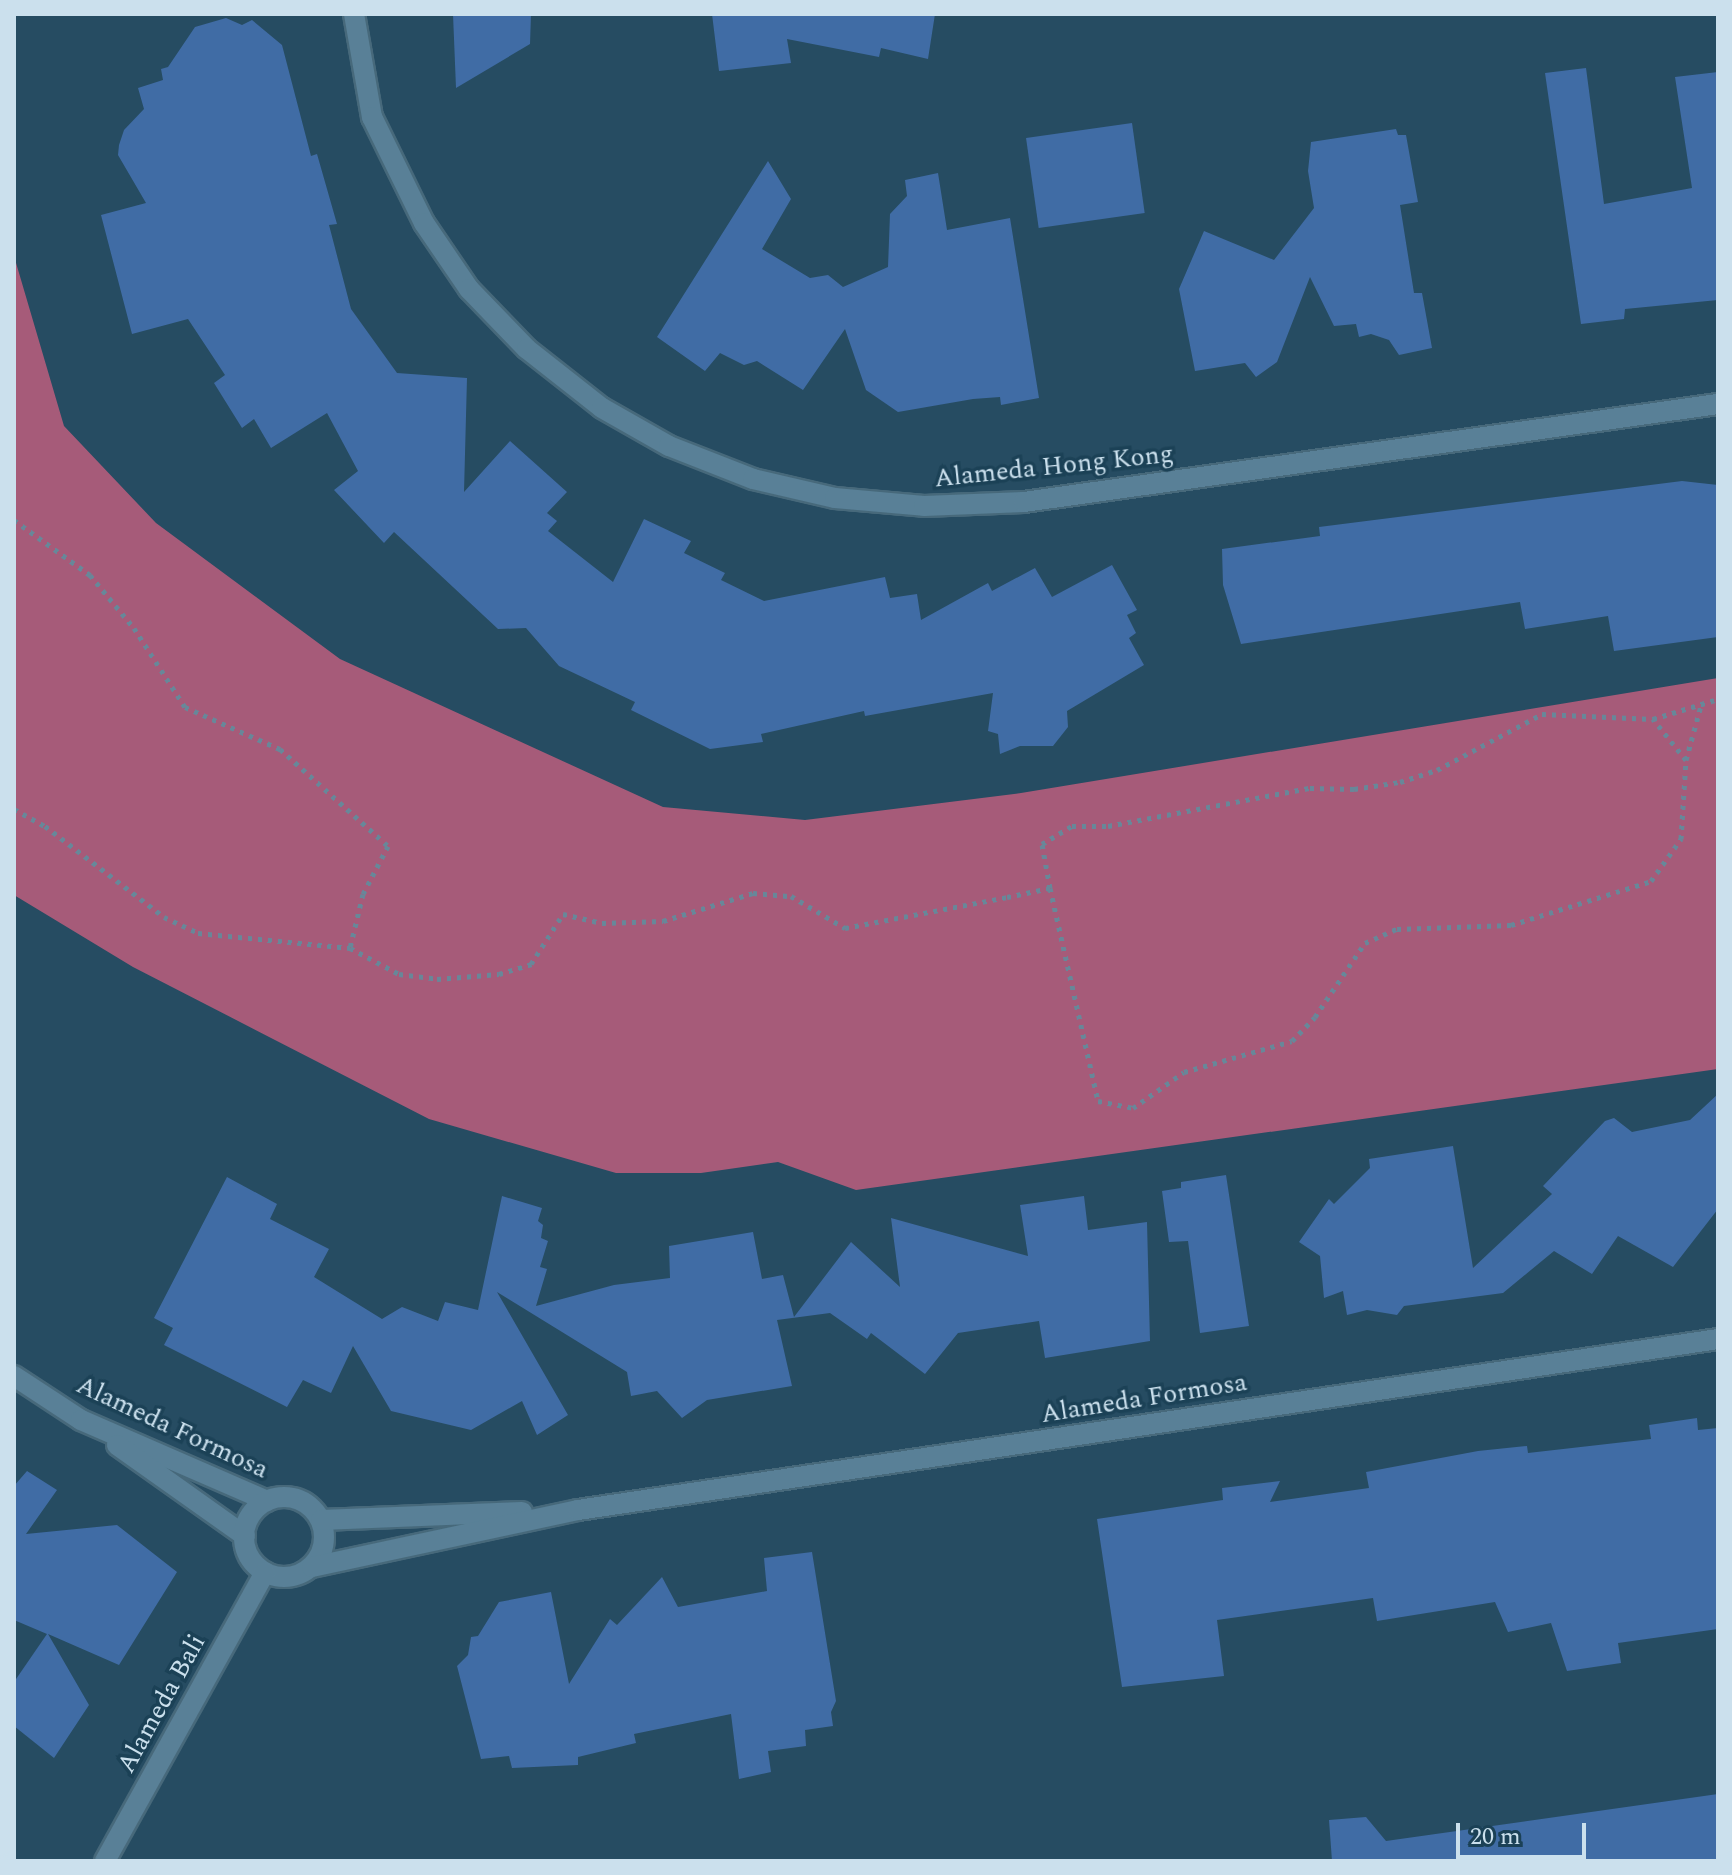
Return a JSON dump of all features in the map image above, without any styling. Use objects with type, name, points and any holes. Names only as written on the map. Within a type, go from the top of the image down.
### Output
[{"type":"street","name":"Alameda Hong Kong","points":[[354,14],[372,117],[424,223],[469,289],[527,349],[602,408],[669,446],[753,479],[835,498],[924,506],[1024,502],[1718,404]]},
{"type":"street","name":"Alameda Formosa","points":[[265,1572],[289,1577],[312,1567],[578,1510],[1718,1339]]},
{"type":"street","name":"Alameda Formosa","points":[[14,1376],[81,1420],[267,1501],[303,1502],[321,1520],[578,1510]]},
{"type":"street","points":[[81,1420],[245,1536],[249,1554],[265,1572]]},
{"type":"street","name":"Alameda Formosa","points":[[245,1536],[250,1518],[267,1501]]},
{"type":"street","points":[[312,1567],[324,1544],[321,1520]]},
{"type":"street","name":"Alameda Bali","points":[[105,1861],[265,1572]]},
{"type":"path","points":[[14,520],[90,575],[134,628],[185,707],[280,749],[388,846],[363,894],[350,948]]},
{"type":"path","points":[[1702,701],[1686,760],[1681,839],[1651,881],[1511,925],[1397,929],[1365,943],[1315,1017],[1292,1041],[1184,1072],[1133,1108],[1098,1101],[1042,844],[1072,826],[1108,826],[1310,788],[1354,789],[1400,782],[1437,770],[1542,714],[1653,719],[1702,701],[1718,699]]},
{"type":"path","points":[[1653,719],[1686,760]]},
{"type":"path","points":[[14,809],[45,826],[164,917],[198,933],[350,948],[399,974],[437,979],[499,974],[531,964],[563,914],[602,923],[663,921],[753,893],[791,896],[845,928],[1050,888]]},
{"type":"shaded area","points":[[14,256],[64,426],[156,523],[340,659],[663,807],[805,820],[1021,793],[1718,678],[1718,1069],[856,1190],[778,1162],[701,1173],[616,1173],[429,1119],[133,967],[14,895]]},
{"type":"building","points":[[453,14],[531,14],[530,44],[456,88]]},
{"type":"building","points":[[712,14],[935,14],[928,59],[881,48],[879,57],[787,39],[791,63],[719,71]]},
{"type":"building","points":[[226,18],[242,25],[252,20],[282,45],[311,156],[317,154],[337,224],[329,225],[351,309],[397,373],[467,378],[464,492],[510,441],[567,492],[547,513],[557,521],[548,531],[613,582],[644,519],[691,541],[684,553],[725,573],[721,580],[764,601],[885,577],[890,598],[917,594],[921,620],[988,583],[992,591],[1035,568],[1052,597],[1112,565],[1137,610],[1127,615],[1136,633],[1129,638],[1144,665],[1067,711],[1068,727],[1053,746],[1020,746],[1000,754],[998,734],[988,731],[993,693],[865,716],[864,711],[761,734],[763,742],[710,749],[631,710],[635,702],[559,666],[526,628],[498,629],[394,532],[384,543],[334,490],[358,471],[327,413],[271,448],[254,419],[242,428],[214,383],[225,375],[188,319],[132,334],[101,215],[146,203],[118,155],[119,145],[124,130],[144,109],[138,88],[163,80],[161,69],[168,67],[195,27]]},
{"type":"building","points":[[1586,68],[1604,204],[1692,188],[1675,77],[1718,72],[1718,300],[1625,309],[1624,319],[1581,324],[1545,73]]},
{"type":"building","points":[[1132,123],[1145,213],[1039,228],[1026,138]]},
{"type":"building","points":[[1396,129],[1398,135],[1406,135],[1418,202],[1400,205],[1414,293],[1422,293],[1432,348],[1399,355],[1389,340],[1371,334],[1359,337],[1356,324],[1334,326],[1310,277],[1277,362],[1256,377],[1245,363],[1195,371],[1179,289],[1204,231],[1274,260],[1314,208],[1308,171],[1311,142]]},
{"type":"building","points":[[768,161],[791,199],[762,249],[810,278],[828,275],[843,287],[888,267],[890,214],[907,196],[905,180],[938,173],[947,230],[1010,218],[1039,398],[1001,405],[1000,397],[973,399],[898,412],[866,390],[845,329],[803,390],[757,361],[744,365],[720,353],[705,371],[657,337]]},
{"type":"building","points":[[1682,481],[1718,485],[1718,637],[1614,651],[1608,616],[1525,629],[1520,602],[1241,644],[1223,585],[1222,549],[1320,536],[1319,527]]},
{"type":"building","points":[[1718,1094],[1718,1209],[1673,1267],[1618,1236],[1592,1274],[1554,1251],[1503,1293],[1404,1306],[1397,1315],[1367,1310],[1347,1315],[1343,1291],[1324,1298],[1320,1256],[1299,1242],[1329,1199],[1334,1204],[1370,1168],[1369,1159],[1453,1146],[1473,1268],[1552,1194],[1543,1186],[1605,1121],[1614,1118],[1632,1132],[1690,1120]]},
{"type":"building","points":[[1226,1175],[1249,1326],[1200,1333],[1188,1241],[1169,1242],[1162,1191],[1181,1188],[1181,1182]]},
{"type":"building","points":[[227,1177],[277,1204],[270,1219],[329,1249],[314,1277],[382,1319],[402,1307],[438,1321],[445,1302],[478,1310],[502,1196],[542,1208],[538,1221],[543,1225],[541,1238],[548,1241],[540,1267],[547,1269],[536,1306],[614,1285],[670,1278],[669,1246],[753,1232],[762,1279],[783,1275],[794,1317],[851,1242],[900,1287],[891,1218],[1028,1256],[1020,1205],[1084,1196],[1088,1230],[1147,1222],[1150,1341],[1045,1358],[1039,1321],[958,1333],[925,1374],[871,1333],[867,1339],[830,1313],[777,1320],[792,1386],[707,1400],[682,1418],[657,1391],[631,1396],[627,1372],[497,1292],[568,1415],[537,1435],[522,1401],[471,1430],[391,1411],[353,1346],[331,1393],[303,1380],[287,1407],[164,1345],[173,1328],[154,1318]]},
{"type":"building","points":[[1697,1418],[1698,1430],[1718,1428],[1718,1629],[1618,1643],[1621,1663],[1567,1671],[1551,1623],[1508,1632],[1495,1602],[1377,1621],[1373,1598],[1217,1620],[1224,1676],[1122,1687],[1097,1519],[1223,1500],[1222,1488],[1280,1481],[1270,1502],[1369,1488],[1366,1472],[1478,1451],[1527,1446],[1528,1453],[1651,1439],[1649,1425]]},
{"type":"building","points":[[27,1471],[57,1490],[26,1534],[117,1525],[177,1572],[119,1665],[48,1634],[89,1705],[54,1758],[14,1726],[14,1682],[47,1634],[14,1620],[14,1486]]},
{"type":"building","points":[[812,1552],[836,1701],[831,1712],[833,1726],[805,1730],[806,1746],[768,1751],[771,1772],[739,1779],[731,1714],[634,1734],[636,1743],[578,1757],[578,1765],[512,1768],[509,1756],[481,1759],[457,1666],[468,1655],[471,1637],[478,1636],[499,1602],[551,1592],[569,1684],[610,1619],[617,1625],[662,1577],[678,1607],[767,1591],[764,1558]]},
{"type":"building","points":[[1718,1794],[1718,1861],[1332,1861],[1329,1820],[1366,1817],[1386,1841]]}]
